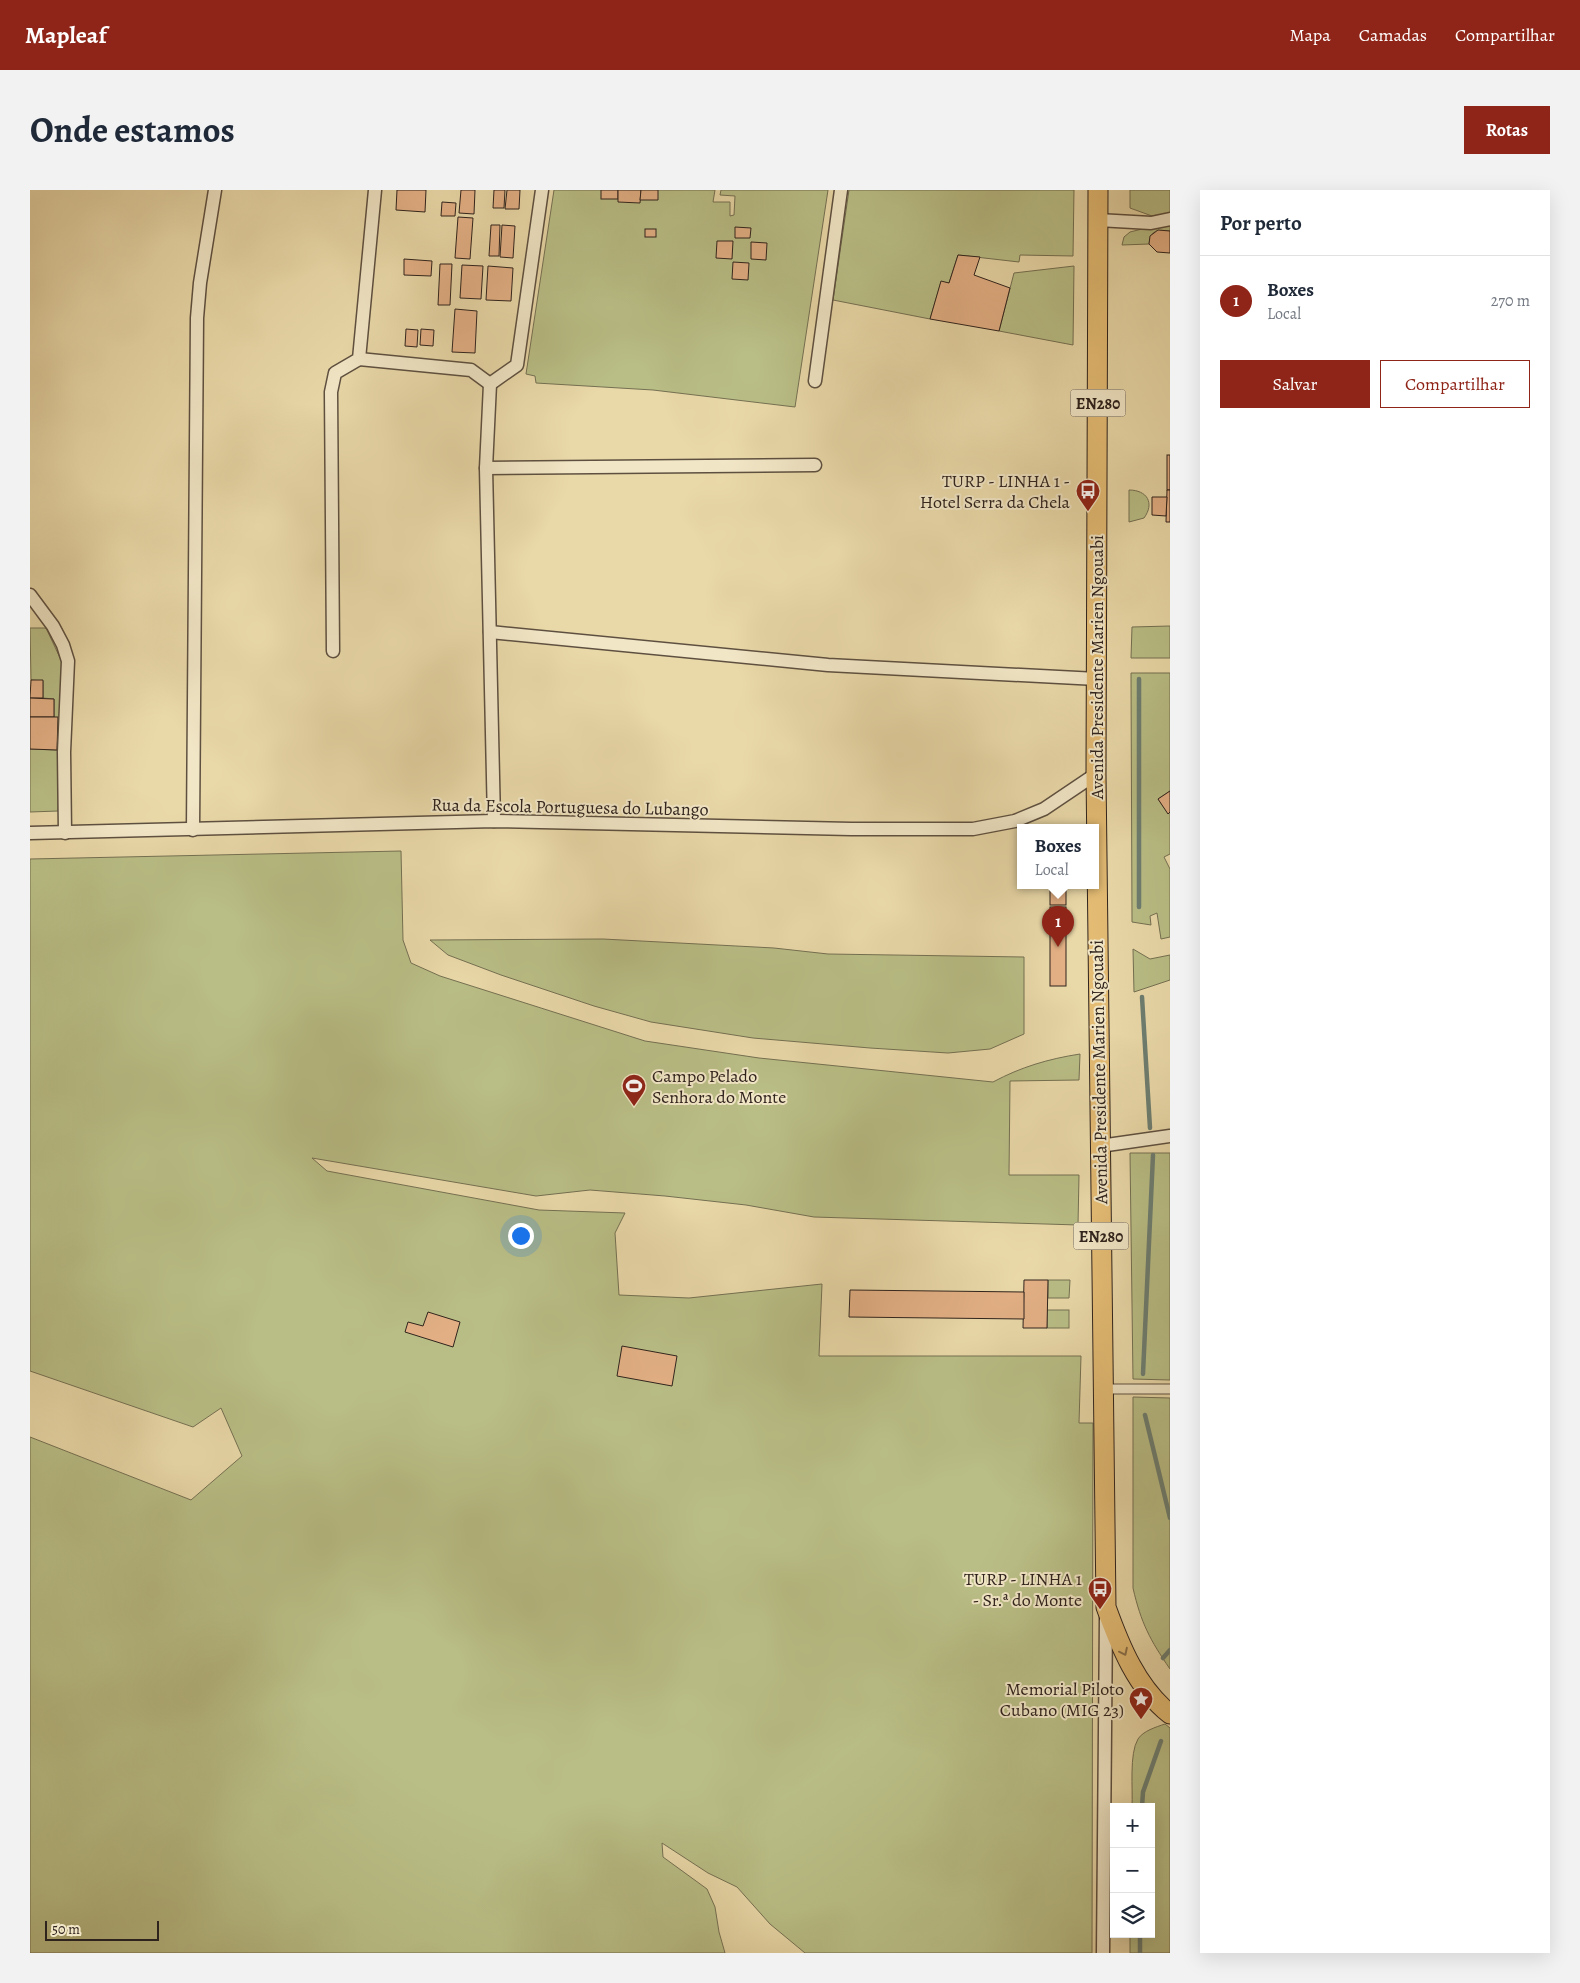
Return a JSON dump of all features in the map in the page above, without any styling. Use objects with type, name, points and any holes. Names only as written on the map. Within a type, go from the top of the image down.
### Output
[{"type":"main road","name":"Avenida Presidente Marien Ngouabi","points":[[1097,824],[1098,190]]},
{"type":"main road","name":"Avenida Presidente Marien Ngouabi","points":[[1097,889],[1106,1607]]},
{"type":"main road","name":"EN280","points":[[1106,1607],[1116,1636],[1129,1663],[1147,1689],[1170,1714]]},
{"type":"street","points":[[193,830],[196,318],[215,190]]},
{"type":"street","points":[[358,359],[375,190]]},
{"type":"street","points":[[490,384],[517,365],[542,190]]},
{"type":"street","points":[[815,380],[841,190]]},
{"type":"street","points":[[1098,220],[1151,223],[1170,219]]},
{"type":"street","points":[[334,650],[331,392],[335,373],[358,359],[471,370],[490,384]]},
{"type":"street","points":[[490,384],[486,468],[494,821]]},
{"type":"street","points":[[486,468],[815,465]]},
{"type":"street","points":[[30,595],[53,626],[63,645],[68,661],[64,752],[65,833]]},
{"type":"street","points":[[490,632],[828,665],[1096,679]]},
{"type":"street","name":"Rua da Escola Portuguesa do Lubango","points":[[30,834],[494,821],[973,829],[1015,821],[1044,808],[1096,774]]},
{"type":"street","points":[[1100,1146],[1170,1136]]},
{"type":"street","points":[[1103,1389],[1170,1388]]},
{"type":"street","name":"Avenida Presidente Marien Ngouabi","points":[[1103,1953],[1106,1607]]},
{"type":"green space","points":[[554,190],[715,190],[713,202],[730,202],[730,216],[734,215],[735,196],[720,195],[721,190],[828,190],[795,407],[653,390],[536,383],[535,376],[526,374]]},
{"type":"green space","points":[[849,190],[1074,190],[1073,256],[1020,255],[1019,262],[958,255],[949,283],[941,282],[930,319],[833,300]]},
{"type":"green space","points":[[1130,190],[1170,190],[1170,213],[1152,216],[1130,208]]},
{"type":"green space","points":[[1170,222],[1170,231],[1162,230],[1153,233],[1149,244],[1122,245],[1124,237],[1130,232]]},
{"type":"green space","points":[[1074,266],[1073,345],[999,331],[1014,273]]},
{"type":"green space","points":[[1129,490],[1145,495],[1149,507],[1144,518],[1129,522]]},
{"type":"green space","points":[[1170,626],[1170,658],[1131,658],[1132,627]]},
{"type":"green space","points":[[30,628],[46,628],[62,662],[58,811],[30,812],[30,749],[57,750],[58,718],[54,717],[54,699],[43,698],[43,681],[31,680]]},
{"type":"green space","points":[[1131,673],[1170,673],[1170,791],[1158,799],[1168,813],[1170,812],[1170,854],[1164,857],[1170,869],[1170,937],[1161,939],[1157,913],[1150,916],[1151,925],[1132,922]]},
{"type":"green space","points":[[401,851],[403,940],[411,963],[440,976],[645,1041],[759,1058],[993,1082],[1035,1064],[1080,1054],[1079,1080],[1010,1081],[1009,1175],[1079,1175],[1078,1225],[814,1217],[746,1205],[590,1190],[536,1196],[312,1158],[327,1171],[539,1210],[625,1213],[615,1233],[619,1295],[689,1298],[822,1284],[819,1356],[1081,1356],[1079,1423],[1093,1423],[1092,1953],[805,1953],[770,1924],[737,1887],[708,1873],[662,1843],[663,1857],[707,1889],[715,1907],[725,1953],[30,1953],[30,1437],[191,1500],[242,1456],[221,1408],[193,1427],[30,1371],[30,859]]},
{"type":"green space","points":[[603,939],[774,948],[828,954],[1024,957],[1024,1034],[990,1049],[948,1053],[753,1038],[651,1022],[594,1006],[501,975],[448,955],[430,940]]},
{"type":"green space","points":[[1133,949],[1150,959],[1170,955],[1170,980],[1134,992]]},
{"type":"green space","points":[[1130,1153],[1170,1153],[1170,1380],[1133,1379]]},
{"type":"green space","points":[[1048,1280],[1070,1280],[1069,1298],[1048,1298]]},
{"type":"green space","points":[[1047,1310],[1069,1310],[1069,1328],[1047,1328]]},
{"type":"green space","points":[[1133,1397],[1170,1398],[1170,1669],[1147,1631],[1133,1588]]},
{"type":"green space","points":[[1165,1724],[1170,1728],[1170,1953],[1130,1953],[1130,1938],[1155,1938],[1155,1803],[1132,1803],[1133,1753],[1140,1736]]},
{"type":"building","points":[[397,190],[426,190],[425,212],[396,210]]},
{"type":"building","points":[[461,190],[475,190],[474,214],[459,213]]},
{"type":"building","points":[[494,190],[505,190],[504,208],[493,208]]},
{"type":"building","points":[[507,190],[520,190],[519,209],[505,209]]},
{"type":"building","points":[[601,190],[618,190],[618,199],[601,199]]},
{"type":"building","points":[[618,190],[641,190],[640,203],[618,202]]},
{"type":"building","points":[[641,190],[658,190],[658,200],[640,200]]},
{"type":"building","points":[[442,202],[456,203],[455,216],[441,216]]},
{"type":"building","points":[[458,217],[473,218],[470,259],[455,258]]},
{"type":"building","points":[[491,225],[500,225],[499,256],[489,256]]},
{"type":"building","points":[[502,225],[515,226],[513,258],[500,257]]},
{"type":"building","points":[[735,227],[751,228],[750,238],[735,238]]},
{"type":"building","points":[[645,229],[656,229],[656,237],[645,237]]},
{"type":"building","points":[[1158,230],[1170,231],[1170,253],[1157,252],[1149,244],[1150,236]]},
{"type":"building","points":[[717,241],[733,241],[732,259],[716,258]]},
{"type":"building","points":[[751,242],[767,243],[766,260],[751,259]]},
{"type":"building","points":[[958,255],[980,257],[974,275],[1010,288],[999,331],[930,319],[941,281],[949,283]]},
{"type":"building","points":[[404,259],[432,261],[431,276],[404,275]]},
{"type":"building","points":[[733,262],[749,263],[748,280],[732,279]]},
{"type":"building","points":[[440,264],[452,264],[450,305],[438,305]]},
{"type":"building","points":[[462,265],[483,266],[481,299],[460,298]]},
{"type":"building","points":[[488,266],[513,268],[511,301],[486,300]]},
{"type":"building","points":[[455,309],[477,311],[475,353],[452,352]]},
{"type":"building","points":[[406,329],[418,330],[417,347],[405,346]]},
{"type":"building","points":[[421,329],[434,330],[433,346],[420,345]]},
{"type":"building","points":[[1167,455],[1170,455],[1170,490],[1167,490]]},
{"type":"building","points":[[1167,490],[1170,490],[1170,522],[1166,522]]},
{"type":"building","points":[[1152,497],[1167,497],[1166,516],[1152,515]]},
{"type":"building","points":[[31,680],[43,680],[43,698],[30,698]]},
{"type":"building","points":[[30,698],[54,699],[54,717],[30,717]]},
{"type":"building","points":[[30,717],[58,717],[57,750],[30,749]]},
{"type":"building","points":[[1170,791],[1170,812],[1168,814],[1158,799]]},
{"type":"building","points":[[1050,889],[1066,889],[1066,905],[1050,905]]},
{"type":"building","points":[[1050,907],[1066,907],[1066,986],[1050,986]]},
{"type":"building","points":[[1024,1280],[1048,1280],[1047,1328],[1023,1328]]},
{"type":"building","points":[[850,1290],[1024,1292],[1024,1319],[849,1317]]},
{"type":"building","points":[[428,1312],[460,1322],[453,1347],[405,1332],[408,1322],[423,1326]]},
{"type":"building","points":[[622,1346],[677,1356],[672,1386],[617,1376]]},
{"type":"waterway","points":[[1139,679],[1139,907]]},
{"type":"waterway","points":[[1142,997],[1150,1128]]},
{"type":"waterway","points":[[1143,1374],[1153,1155]]},
{"type":"waterway","points":[[1145,1415],[1170,1518]]},
{"type":"waterway","points":[[1163,1658],[1170,1650]]},
{"type":"waterway","points":[[1142,1803],[1143,1792],[1161,1741]]},
{"type":"waterway","points":[[1140,1938],[1140,1953]]},
{"type":"place","name":"TURP - LINHA 1 - Hotel Serra da Chela","points":[[1088,512]]},
{"type":"place","name":"Boxes","points":[[1058,947]]},
{"type":"place","name":"Campo Pelado Senhora do Monte","points":[[634,1107]]},
{"type":"place","name":"TURP - LINHA 1 - Sr.ª do Monte","points":[[1100,1610]]},
{"type":"place","name":"Memorial Piloto Cubano (MIG 23)","points":[[1141,1720]]}]
